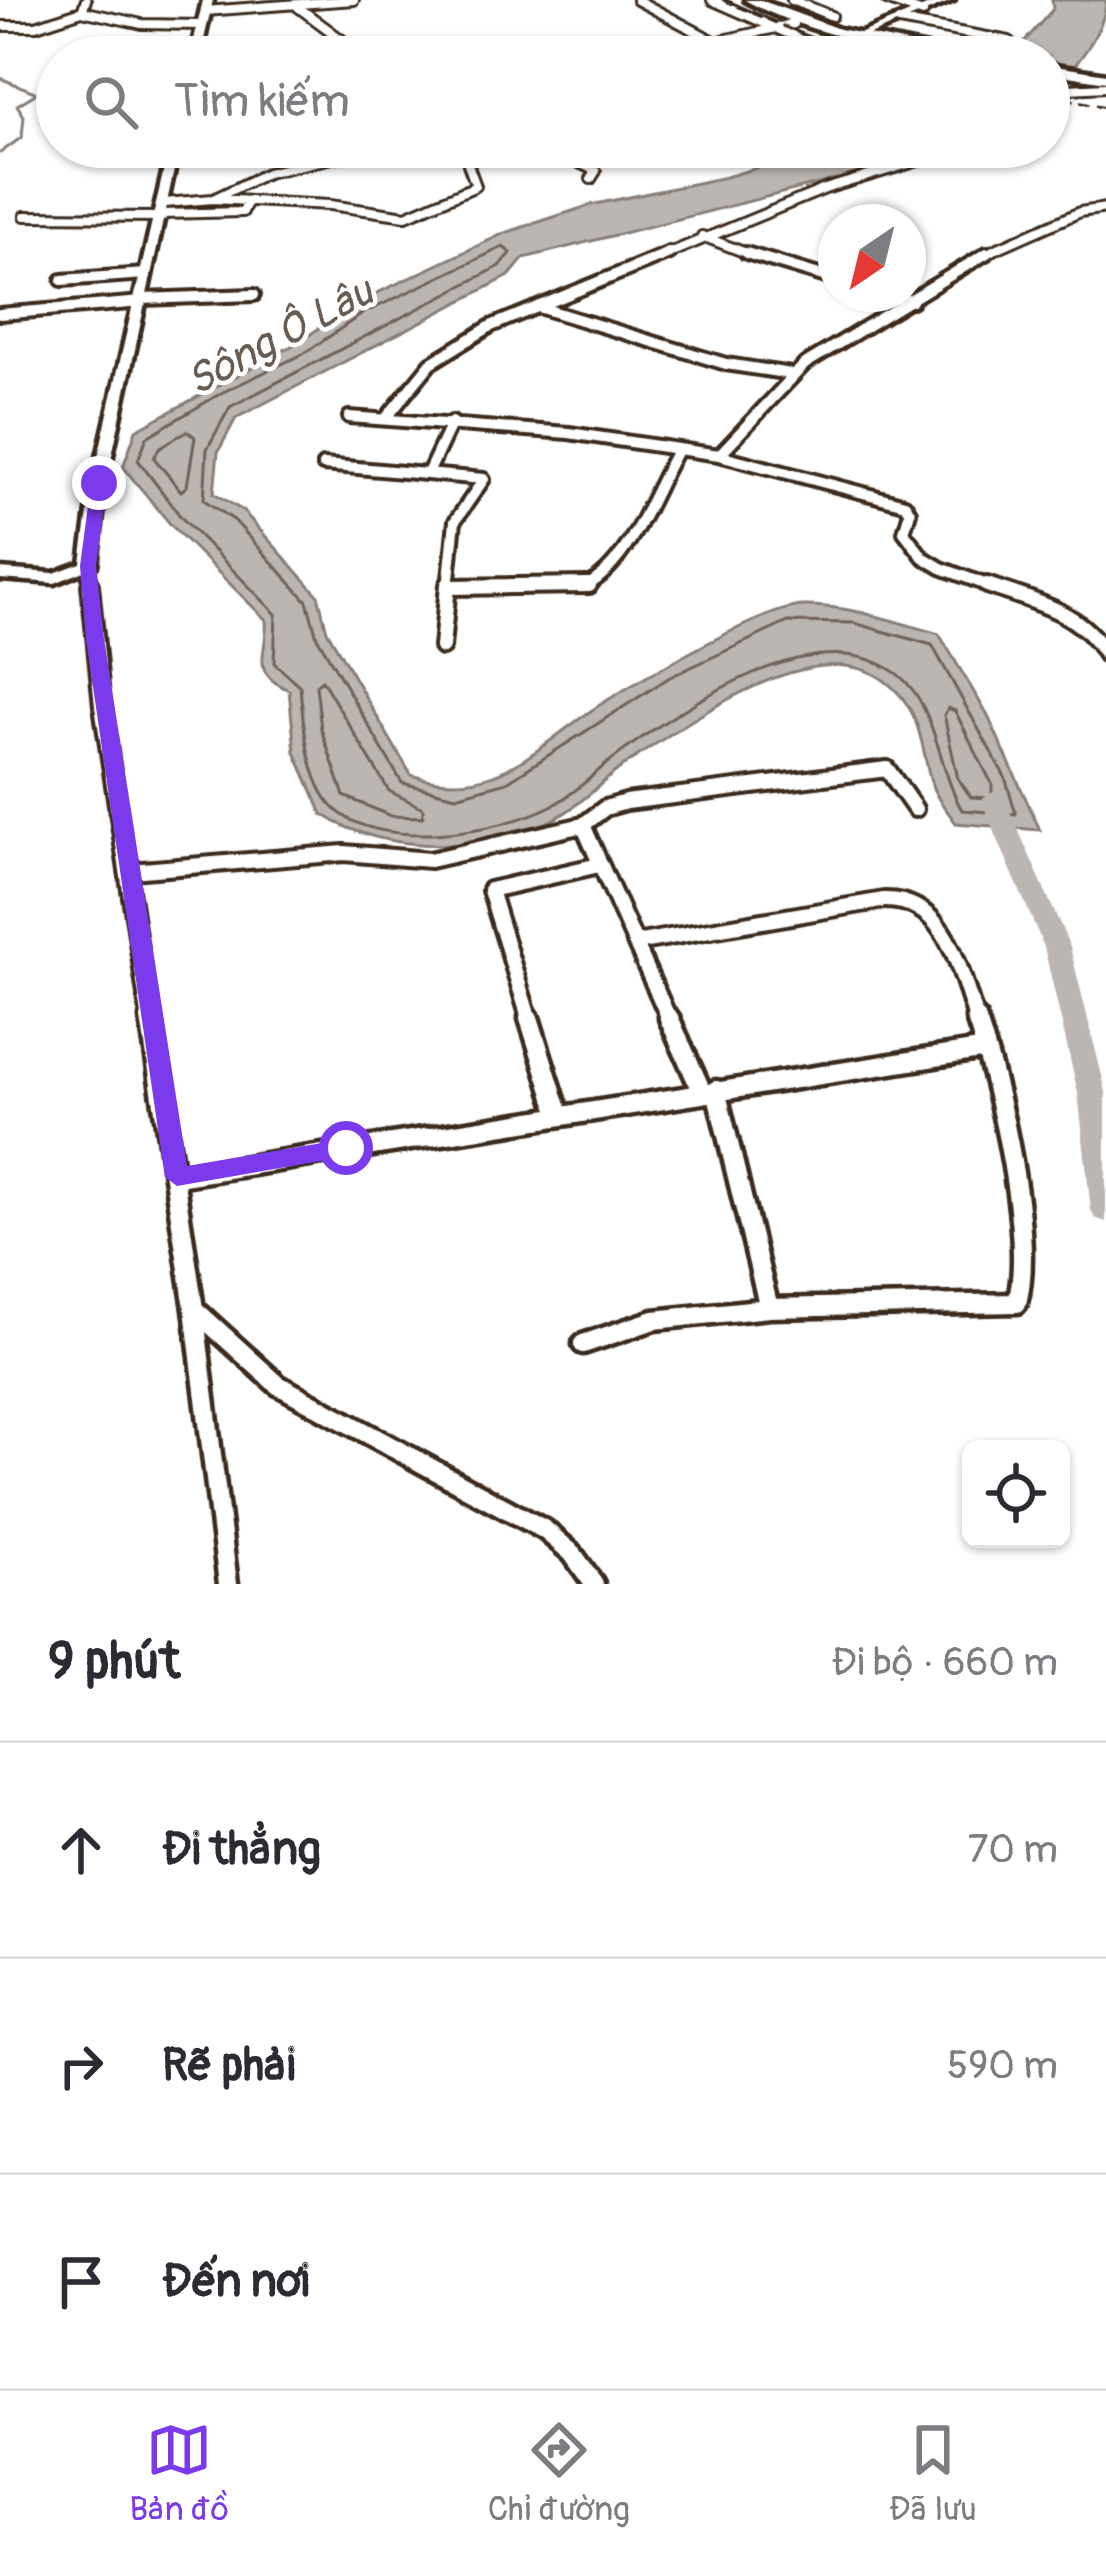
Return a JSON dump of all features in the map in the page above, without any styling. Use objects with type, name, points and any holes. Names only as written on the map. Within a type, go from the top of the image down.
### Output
[{"type":"highway","points":[[737,0],[850,36]]},
{"type":"highway","points":[[750,0],[793,24],[846,36]]},
{"type":"highway","points":[[1070,76],[1104,82]]},
{"type":"main road","points":[[862,36],[949,0]]},
{"type":"main road","points":[[199,36],[207,6]]},
{"type":"main road","points":[[0,574],[55,578],[88,566],[99,483],[170,168]]},
{"type":"street","points":[[82,11],[86,0]]},
{"type":"street","points":[[207,6],[298,7],[354,0]]},
{"type":"street","points":[[637,0],[686,28],[711,36]]},
{"type":"street","points":[[712,0],[794,36]]},
{"type":"street","points":[[792,0],[832,16]]},
{"type":"street","points":[[886,0],[923,13]]},
{"type":"street","points":[[298,7],[337,36]]},
{"type":"street","points":[[0,26],[36,26],[82,11],[142,24],[201,25]]},
{"type":"street","points":[[899,21],[982,36]]},
{"type":"street","points":[[741,36],[793,24]]},
{"type":"street","points":[[1070,89],[1104,82]]},
{"type":"street","points":[[163,211],[214,200],[262,175],[292,168]]},
{"type":"street","points":[[214,200],[330,205],[414,215],[476,186],[468,168]]},
{"type":"street","points":[[590,168],[596,171],[591,178]]},
{"type":"street","points":[[387,417],[441,354],[702,236],[895,168]]},
{"type":"street","points":[[25,216],[243,212],[247,203]]},
{"type":"street","points":[[926,291],[968,261],[1080,212],[1106,208]]},
{"type":"street","points":[[702,236],[818,276]]},
{"type":"street","points":[[62,280],[145,274]]},
{"type":"street","points":[[0,314],[254,295]]},
{"type":"street","points":[[538,307],[726,364],[791,374]]},
{"type":"street","points":[[719,455],[791,374],[894,312]]},
{"type":"street","points":[[349,417],[452,422],[679,449],[830,480],[905,504],[910,512],[904,532],[923,557],[1073,616],[1093,632],[1106,655]]},
{"type":"street","points":[[428,473],[452,422]]},
{"type":"street","points":[[448,587],[585,587],[599,582],[617,563],[644,505],[679,449]]},
{"type":"street","points":[[323,465],[484,479],[455,521],[442,647]]},
{"type":"street","points":[[88,566],[106,728],[177,1177],[228,1584]]},
{"type":"street","points":[[131,872],[344,853],[430,860],[583,825],[605,808],[626,802],[886,769],[899,778],[915,809]]},
{"type":"street","points":[[583,825],[635,944],[709,1091],[769,1308]]},
{"type":"street","points":[[559,1113],[490,890],[599,865]]},
{"type":"street","points":[[583,1344],[654,1320],[769,1308],[1022,1300],[1024,1252],[986,1048],[939,922],[912,899],[635,944]]},
{"type":"street","points":[[177,1177],[986,1048]]},
{"type":"street","points":[[194,1309],[278,1384],[545,1530],[572,1553],[594,1584]]},
{"type":"water","points":[[1052,0],[1106,0],[1101,23],[1070,70],[1070,36],[1029,36],[1053,9]]},
{"type":"water","points":[[757,168],[881,168],[524,258],[509,276],[236,418],[218,452],[214,493],[243,511],[318,595],[327,631],[411,775],[441,782],[490,776],[700,647],[785,610],[821,606],[939,634],[987,714],[1040,830],[956,823],[934,790],[918,728],[897,692],[856,668],[823,666],[787,674],[714,707],[623,766],[567,812],[502,838],[438,845],[407,843],[347,828],[322,814],[295,752],[289,690],[264,669],[266,620],[171,525],[123,467],[136,430],[299,342],[356,303],[505,233],[591,205]]},
{"type":"waterway","points":[[0,78],[36,93]]},
{"type":"waterway","points":[[0,153],[22,137],[24,116],[17,105],[36,94]]},
{"type":"waterway","name":"Sông Ô Lâu","points":[[993,800],[1057,947],[1092,1093],[1106,1210]]},
{"type":"railway","points":[[723,0],[806,36]]},
{"type":"railway","points":[[1070,99],[1106,107]]},
{"type":"route","points":[[99,483],[88,566],[93,579],[95,639],[177,1177],[346,1148]]}]
